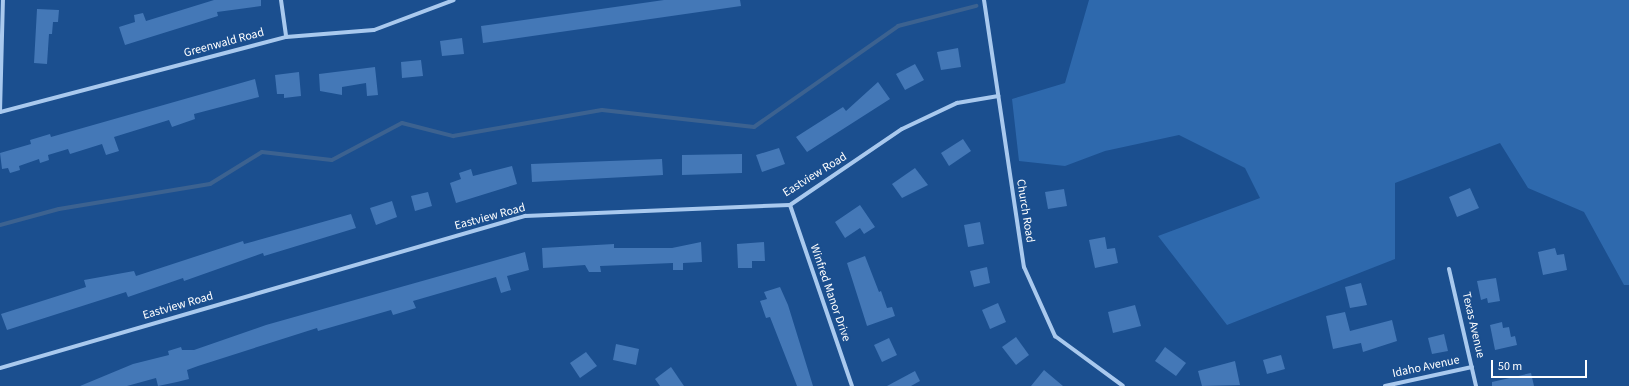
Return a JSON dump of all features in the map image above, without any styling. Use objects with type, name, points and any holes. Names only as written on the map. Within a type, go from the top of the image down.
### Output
[{"type":"street","points":[[0,112],[3,0]]},
{"type":"street","points":[[280,0],[286,37]]},
{"type":"street","name":"Greenwald Road","points":[[0,112],[286,37],[374,30],[454,0]]},
{"type":"street","name":"Church Road","points":[[984,0],[1024,267],[1055,336],[1123,386]]},
{"type":"street","name":"Eastview Road","points":[[0,368],[525,216],[790,205],[902,129],[958,103],[998,96]]},
{"type":"street","name":"Winfred Manor Drive","points":[[790,205],[852,386]]},
{"type":"street","name":"Texas Avenue","points":[[1449,269],[1476,386]]},
{"type":"street","name":"Idaho Avenue","points":[[1385,386],[1472,367]]},
{"type":"shaded area","points":[[1089,0],[1629,0],[1629,285],[1624,285],[1584,212],[1528,188],[1500,143],[1395,183],[1395,259],[1227,325],[1158,236],[1260,198],[1245,168],[1179,135],[1105,151],[1065,166],[1019,161],[1012,99],[1065,83]]},
{"type":"building","points":[[214,0],[261,0],[261,6],[217,12],[218,16],[125,45],[119,27],[135,22],[134,15],[143,13],[146,21]]},
{"type":"building","points":[[664,0],[740,0],[741,6],[483,43],[481,26]]},
{"type":"building","points":[[37,9],[59,10],[58,22],[53,22],[52,34],[49,34],[47,64],[34,63]]},
{"type":"building","points":[[462,38],[464,54],[442,56],[440,41]]},
{"type":"building","points":[[958,48],[961,67],[941,70],[937,52]]},
{"type":"building","points":[[421,60],[423,76],[402,78],[401,62]]},
{"type":"building","points":[[915,64],[924,80],[905,90],[896,74]]},
{"type":"building","points":[[375,67],[378,95],[367,96],[366,83],[342,87],[342,95],[320,91],[319,74]]},
{"type":"building","points":[[299,72],[301,96],[284,98],[284,94],[277,94],[275,75]]},
{"type":"building","points":[[255,79],[259,97],[194,114],[195,119],[172,127],[169,120],[114,137],[119,151],[106,155],[102,144],[70,154],[68,149],[48,155],[49,160],[40,163],[39,159],[19,166],[20,170],[10,173],[8,168],[2,169],[0,153],[31,144],[30,140],[50,134],[51,137]]},
{"type":"building","points":[[878,82],[890,99],[807,152],[796,137],[843,107],[846,111]]},
{"type":"building","points":[[963,139],[971,151],[949,166],[941,153]]},
{"type":"building","points":[[779,148],[785,164],[762,172],[756,155]]},
{"type":"building","points":[[742,154],[742,173],[682,175],[682,155]]},
{"type":"building","points":[[662,159],[663,175],[532,182],[531,164]]},
{"type":"building","points":[[512,166],[517,184],[456,203],[450,183],[461,179],[459,173],[471,169],[473,176]]},
{"type":"building","points":[[915,168],[928,185],[902,198],[892,184]]},
{"type":"building","points":[[1470,188],[1479,208],[1457,217],[1449,197]]},
{"type":"building","points":[[1064,189],[1067,206],[1048,209],[1045,192]]},
{"type":"building","points":[[428,192],[432,206],[415,211],[411,196]]},
{"type":"building","points":[[392,201],[397,217],[376,225],[370,208]]},
{"type":"building","points":[[860,205],[875,227],[864,234],[860,228],[845,238],[835,222]]},
{"type":"building","points":[[351,214],[356,228],[264,256],[263,253],[184,281],[183,278],[128,297],[126,292],[7,330],[1,314],[86,287],[84,280],[134,271],[136,276],[243,241],[244,244]]},
{"type":"building","points":[[980,222],[984,244],[968,247],[964,225]]},
{"type":"building","points":[[1105,237],[1107,249],[1115,248],[1118,263],[1095,268],[1089,240]]},
{"type":"building","points":[[701,242],[702,262],[683,263],[683,270],[673,270],[673,263],[600,266],[601,272],[589,272],[585,265],[543,268],[542,248],[614,244],[614,248],[672,248]]},
{"type":"building","points":[[764,242],[765,261],[752,261],[752,268],[738,268],[737,244]]},
{"type":"building","points":[[1555,248],[1557,255],[1564,254],[1567,270],[1543,275],[1538,252]]},
{"type":"building","points":[[525,252],[529,270],[507,276],[511,290],[501,293],[496,277],[413,301],[416,308],[393,315],[391,310],[318,331],[317,328],[198,366],[187,370],[189,379],[177,382],[158,386],[156,378],[127,386],[80,386],[133,364],[169,355],[168,351],[181,347],[182,350],[194,350],[266,325]]},
{"type":"building","points":[[865,256],[887,308],[892,307],[895,316],[867,326],[847,263]]},
{"type":"building","points":[[987,267],[990,283],[974,287],[970,271]]},
{"type":"building","points":[[1496,278],[1500,301],[1488,303],[1487,298],[1481,300],[1477,281]]},
{"type":"building","points":[[1361,283],[1367,305],[1350,308],[1345,287]]},
{"type":"building","points":[[780,287],[788,305],[813,386],[797,386],[770,317],[766,318],[760,301],[767,299],[764,292]]},
{"type":"building","points":[[998,303],[1006,322],[990,329],[982,310]]},
{"type":"building","points":[[1135,305],[1141,326],[1113,333],[1108,312]]},
{"type":"building","points":[[1345,312],[1350,331],[1392,320],[1397,341],[1363,352],[1361,343],[1333,349],[1326,316]]},
{"type":"building","points":[[1502,322],[1503,328],[1509,327],[1511,337],[1515,336],[1517,345],[1495,350],[1490,325]]},
{"type":"building","points":[[1444,334],[1448,351],[1432,354],[1428,338]]},
{"type":"building","points":[[1016,337],[1029,355],[1016,365],[1002,347]]},
{"type":"building","points":[[889,338],[897,355],[882,362],[874,345]]},
{"type":"building","points":[[616,344],[639,349],[636,365],[613,360]]},
{"type":"building","points":[[1165,347],[1186,363],[1176,376],[1155,361]]},
{"type":"building","points":[[586,352],[597,366],[580,378],[570,363]]},
{"type":"building","points":[[1281,355],[1285,369],[1267,374],[1263,360]]},
{"type":"building","points":[[1235,361],[1240,385],[1202,386],[1198,371]]},
{"type":"building","points":[[671,367],[684,386],[660,386],[655,379]]},
{"type":"building","points":[[1044,370],[1063,386],[1031,386]]},
{"type":"building","points":[[915,371],[920,381],[911,386],[887,386]]},
{"type":"building","points":[[1531,373],[1534,386],[1492,386],[1492,382]]},
{"type":"waterway","points":[[0,225],[59,209],[210,184],[262,152],[332,160],[402,123],[453,136],[602,110],[754,127],[898,26],[976,6]]}]
